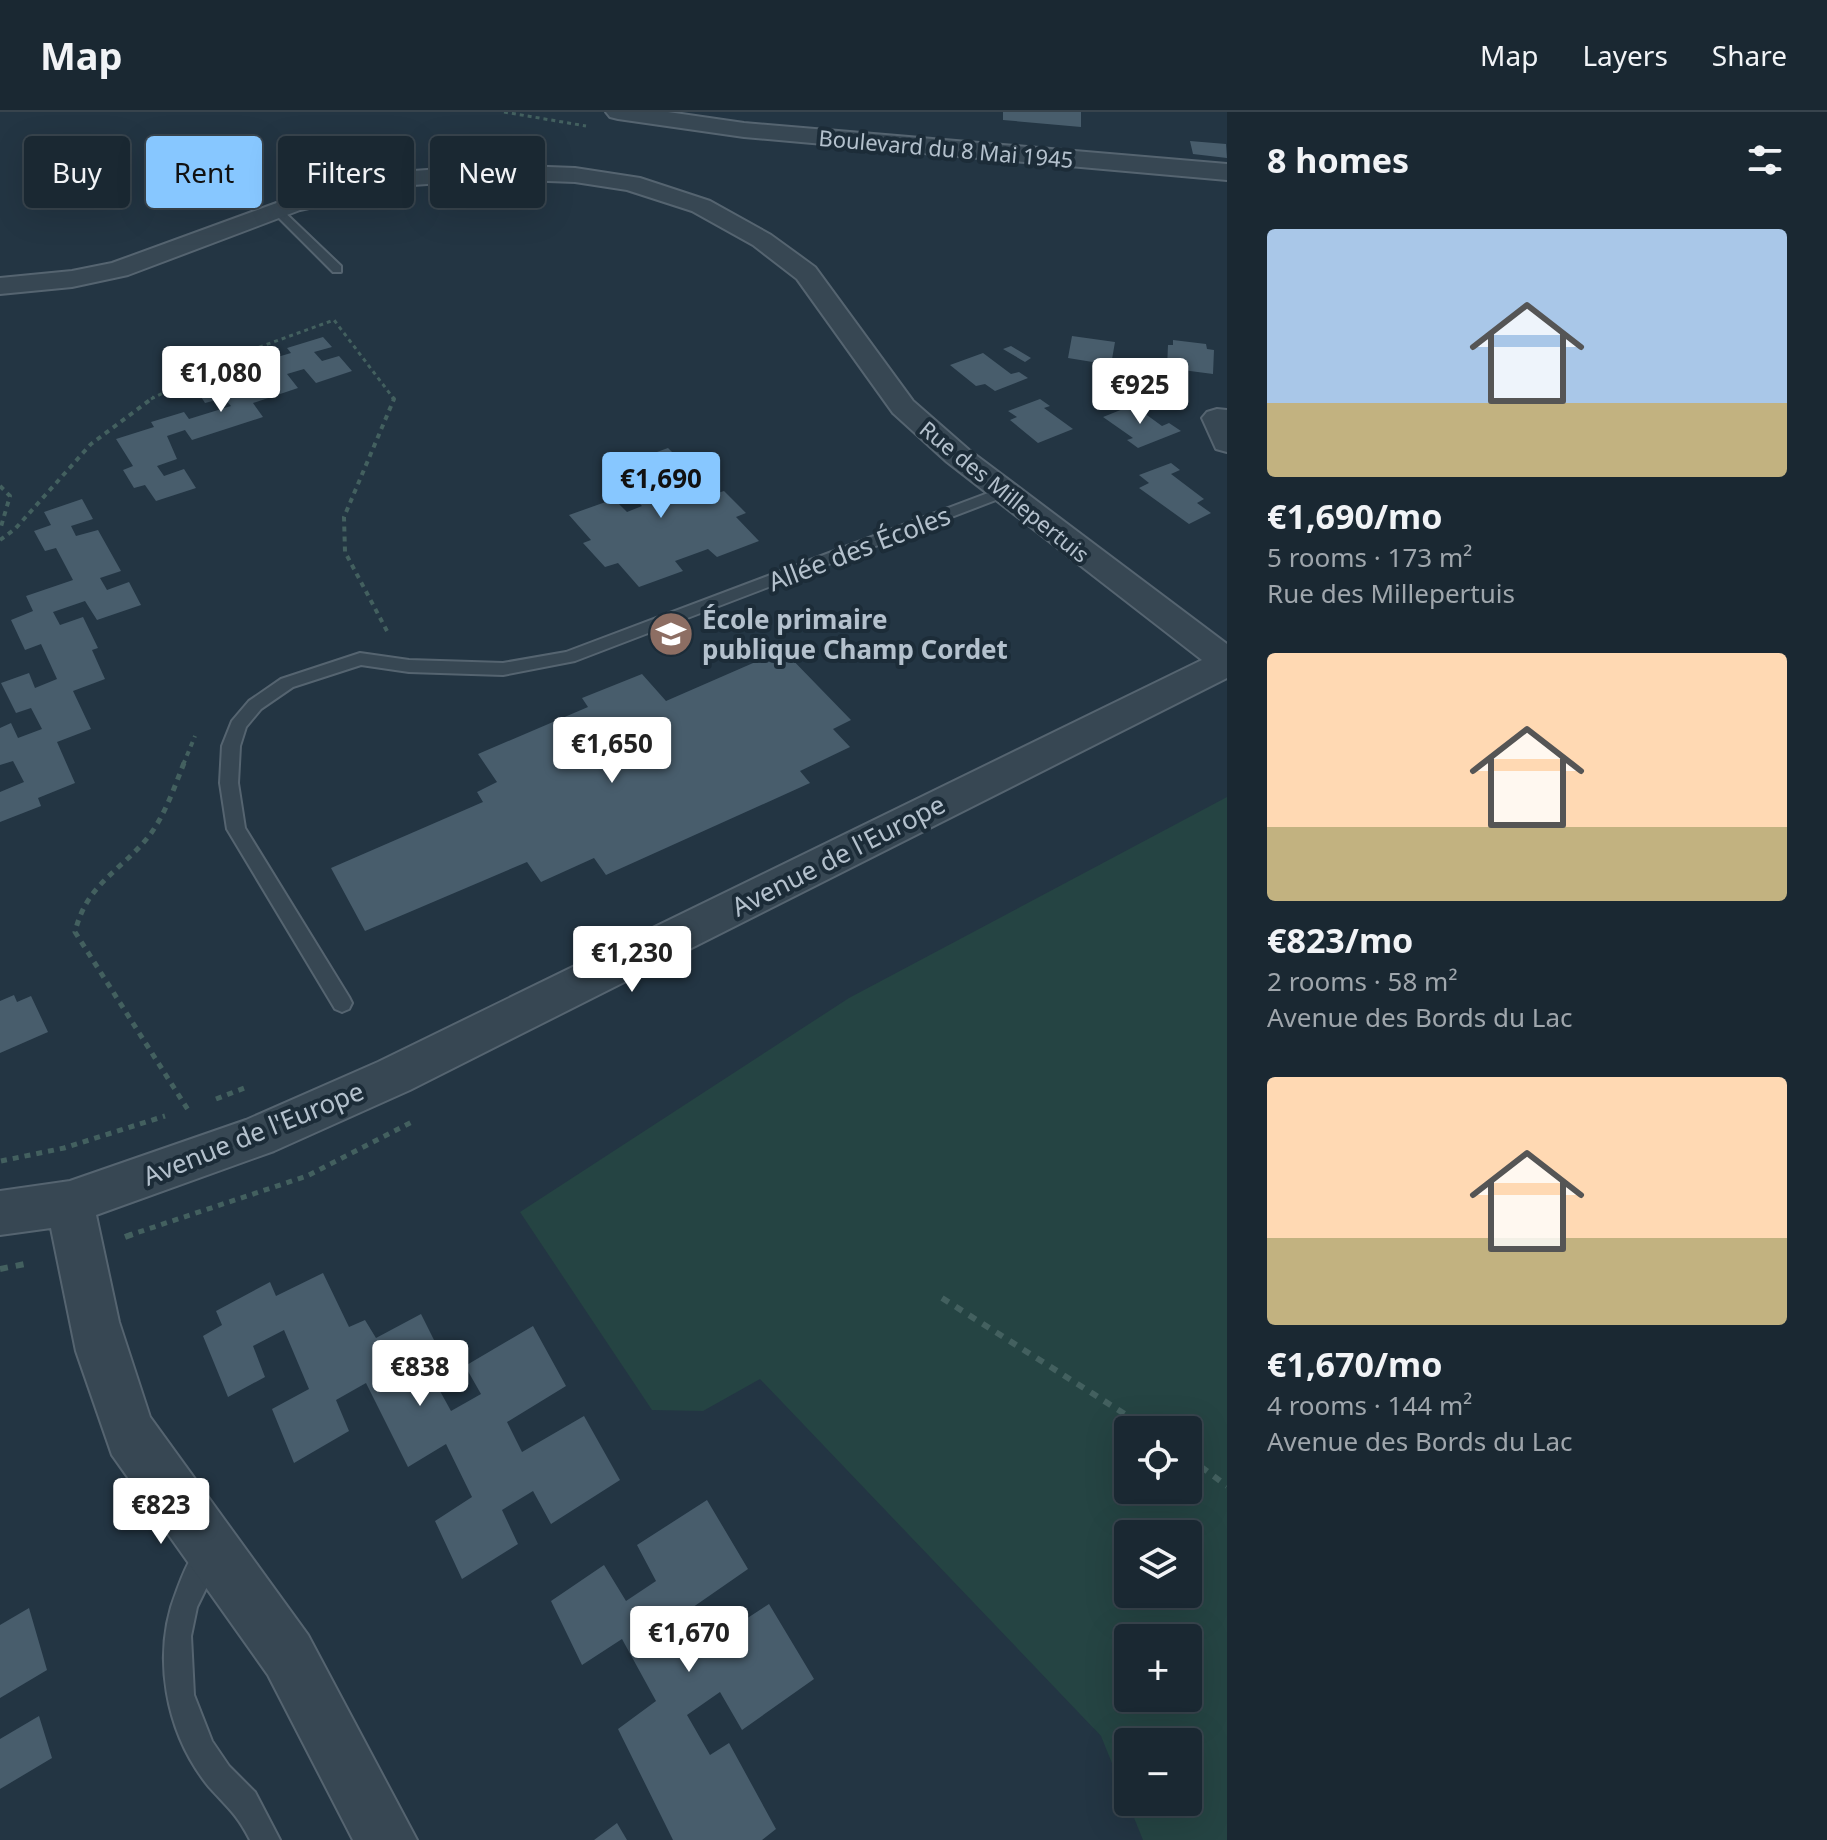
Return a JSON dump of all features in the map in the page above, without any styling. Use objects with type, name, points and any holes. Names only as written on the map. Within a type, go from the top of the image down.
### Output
[{"type":"street","name":"Boulevard du 8 Mai 1945","points":[[618,112],[744,130],[1227,172]]},
{"type":"street","name":"Rue des Millepertuis","points":[[0,286],[72,279],[119,269],[278,210],[346,190],[413,178],[497,172],[575,175],[631,183],[701,206],[762,240],[806,273],[903,407],[1004,492],[1227,662]]},
{"type":"street","points":[[1227,419],[1217,418],[1227,443]]},
{"type":"street","name":"Avenue de l'Europe","points":[[0,1213],[70,1203],[258,1136],[394,1076],[1227,662]]},
{"type":"street","points":[[70,1203],[82,1272],[113,1395],[131,1436],[288,1655],[386,1840]]},
{"type":"lane","points":[[278,210],[337,269]]},
{"type":"lane","name":"Allée des Écoles","points":[[342,1003],[236,829],[229,783],[231,746],[238,725],[255,705],[287,683],[360,659],[409,666],[503,669],[569,657],[1004,492]]},
{"type":"lane","points":[[213,1551],[194,1576],[181,1607],[174,1666],[198,1740],[219,1775],[242,1798],[265,1840]]},
{"type":"path","points":[[0,540],[15,529],[102,434],[165,390],[238,352],[334,320],[394,399],[344,517],[345,552],[394,645],[409,666]]},
{"type":"path","points":[[0,486],[10,496],[0,530]]},
{"type":"path","points":[[197,731],[150,836],[99,881],[78,910],[75,932],[189,1109],[205,1155]]},
{"type":"path","points":[[203,1103],[260,1082]]},
{"type":"path","points":[[0,1161],[64,1148],[189,1109]]},
{"type":"path","points":[[942,1298],[1128,1416]]},
{"type":"path","points":[[1202,1467],[1227,1486]]},
{"type":"green space","points":[[1227,797],[1227,1840],[1143,1840],[1133,1816],[1202,1816],[1202,1728],[1114,1728],[1114,1768],[1101,1736],[760,1379],[703,1411],[652,1410],[520,1212],[849,998]]},
{"type":"building","points":[[1003,112],[1081,112],[1081,127],[1003,120]]},
{"type":"building","points":[[1190,141],[1226,144],[1227,158],[1193,154]]},
{"type":"building","points":[[1072,336],[1115,342],[1111,365],[1068,358]]},
{"type":"building","points":[[323,337],[332,347],[314,352],[322,361],[339,356],[352,371],[316,383],[304,369],[287,374],[298,388],[253,403],[263,417],[192,440],[185,430],[167,436],[177,459],[157,466],[164,476],[184,469],[196,488],[156,501],[145,485],[134,488],[123,470],[133,466],[116,439],[154,427],[151,422],[184,412],[189,419],[231,406],[224,398],[205,403],[198,392],[235,381],[240,386],[266,378],[259,369],[241,375],[233,364],[270,353],[274,358],[291,353],[287,348]]},
{"type":"building","points":[[1173,340],[1206,344],[1207,349],[1214,350],[1213,374],[1167,368],[1168,345],[1173,345]]},
{"type":"building","points":[[1011,346],[1031,358],[1025,362],[1003,349]]},
{"type":"building","points":[[983,353],[1011,374],[1019,372],[1028,378],[995,391],[985,384],[976,386],[950,365]]},
{"type":"building","points":[[1040,399],[1050,406],[1044,408],[1073,429],[1038,443],[1010,420],[1017,417],[1008,411]]},
{"type":"building","points":[[1133,405],[1162,426],[1169,423],[1181,431],[1138,448],[1127,440],[1133,438],[1103,417]]},
{"type":"building","points":[[668,448],[706,486],[691,492],[698,499],[724,491],[746,513],[736,517],[759,541],[717,557],[708,549],[675,561],[683,571],[639,587],[618,563],[605,567],[583,543],[591,540],[569,515],[614,499],[627,512],[642,506],[607,470]]},
{"type":"building","points":[[1171,463],[1180,470],[1171,474],[1204,499],[1197,503],[1211,513],[1189,524],[1139,488],[1149,483],[1139,475]]},
{"type":"building","points":[[82,499],[93,519],[71,526],[76,536],[98,530],[121,571],[100,578],[107,590],[129,582],[141,605],[97,620],[85,601],[53,612],[60,625],[83,617],[98,648],[92,650],[105,679],[73,691],[91,729],[57,742],[75,783],[38,798],[41,806],[0,822],[0,792],[24,782],[13,761],[0,765],[0,728],[11,723],[18,738],[42,729],[31,708],[16,713],[1,683],[29,673],[35,688],[57,679],[41,644],[25,650],[11,620],[33,611],[26,596],[73,580],[56,548],[45,551],[34,531],[51,525],[44,512]]},
{"type":"building","points":[[783,650],[851,720],[833,729],[850,747],[800,771],[810,783],[606,875],[594,858],[541,882],[527,862],[365,931],[331,868],[483,802],[477,792],[497,782],[478,754],[588,707],[582,698],[642,674],[666,701]]},
{"type":"building","points":[[14,995],[17,1002],[31,996],[48,1032],[0,1053],[0,1001]]},
{"type":"building","points":[[323,1273],[349,1327],[365,1320],[376,1338],[421,1314],[451,1374],[435,1382],[451,1411],[481,1394],[465,1366],[533,1326],[566,1386],[507,1422],[522,1452],[584,1416],[620,1480],[551,1524],[533,1491],[502,1510],[518,1544],[462,1579],[435,1521],[472,1497],[446,1444],[408,1467],[366,1383],[336,1400],[349,1431],[294,1463],[272,1409],[309,1389],[284,1330],[253,1346],[265,1377],[228,1397],[203,1336],[222,1325],[216,1311],[270,1282],[276,1296]]},
{"type":"building","points":[[707,1500],[748,1569],[686,1612],[706,1645],[769,1604],[814,1679],[742,1730],[720,1692],[687,1715],[710,1755],[729,1743],[776,1829],[762,1840],[673,1840],[618,1729],[656,1701],[622,1639],[582,1665],[551,1601],[604,1565],[626,1601],[656,1581],[637,1545]]},
{"type":"building","points":[[29,1608],[47,1670],[0,1698],[0,1625]]},
{"type":"building","points":[[39,1716],[52,1758],[0,1789],[0,1739]]},
{"type":"building","points":[[617,1823],[627,1840],[594,1840]]},
{"type":"place","name":"École primaire publique Champ Cordet","points":[[671,634]]}]
